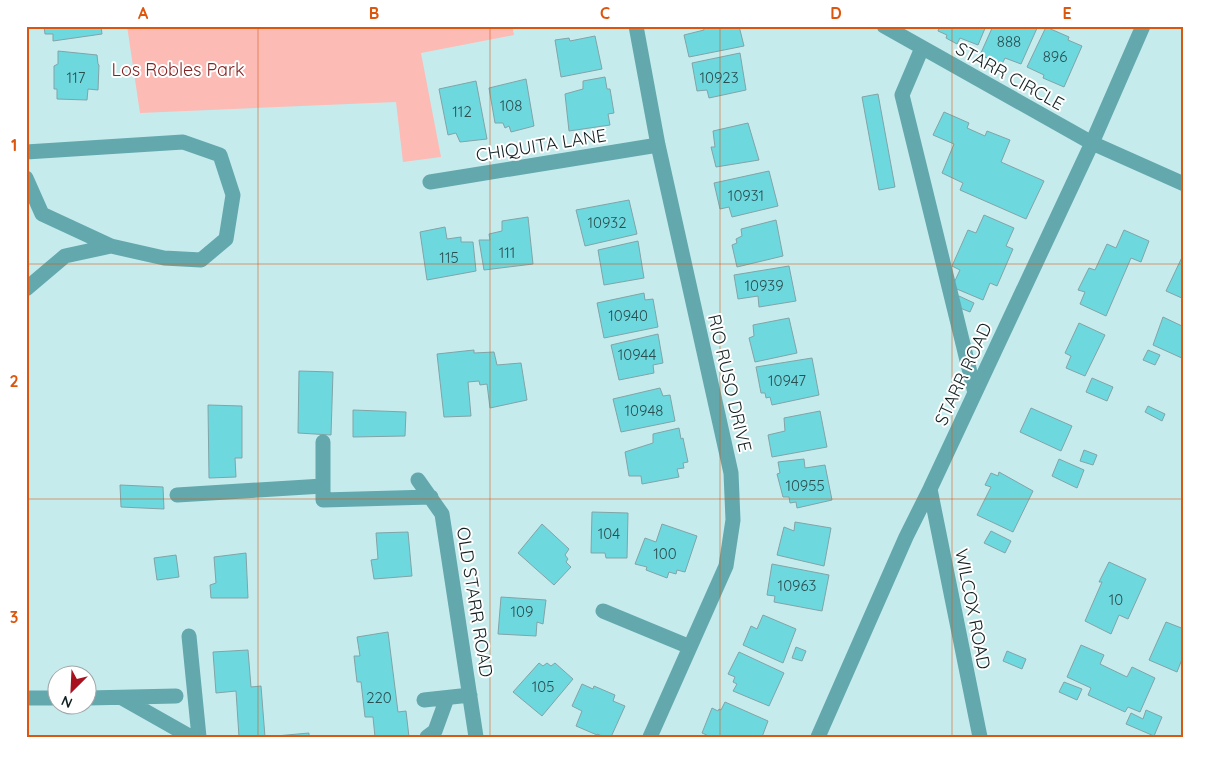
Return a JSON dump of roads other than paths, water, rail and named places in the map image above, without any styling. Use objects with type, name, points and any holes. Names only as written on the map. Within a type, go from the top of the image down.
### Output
[{"type":"street","name":"RIO RUSO DRIVE","points":[[636,26],[658,145],[731,473],[733,520],[726,566],[650,737]]},
{"type":"street","name":"STARR CIRCLE","points":[[884,26],[1092,143],[1184,184]]},
{"type":"street","name":"STARR ROAD","points":[[818,737],[906,537],[1092,143],[1143,26]]},
{"type":"street","points":[[922,48],[902,95],[975,393]]},
{"type":"street","points":[[26,152],[183,142],[220,155],[233,195],[226,238],[201,260],[164,258],[112,246],[42,214],[26,178]]},
{"type":"street","name":"CHIQUITA LANE","points":[[430,182],[658,145]]},
{"type":"street","points":[[26,289],[65,256],[112,246]]},
{"type":"street","points":[[323,442],[323,500],[431,497]]},
{"type":"street","name":"OLD STARR ROAD","points":[[418,480],[442,514],[476,737]]},
{"type":"street","points":[[177,495],[323,486]]},
{"type":"street","name":"WILCOX ROAD","points":[[930,489],[980,737]]},
{"type":"street","points":[[603,611],[690,647]]},
{"type":"street","points":[[189,636],[199,737]]},
{"type":"street","points":[[424,700],[470,695]]},
{"type":"street","points":[[98,698],[176,696]]},
{"type":"street","points":[[120,697],[191,737]]},
{"type":"street","points":[[26,698],[48,698]]},
{"type":"street","points":[[427,737],[435,731],[447,698]]},
{"type":"park label","name":"Los Robles Park","points":[[178,69]]}]
